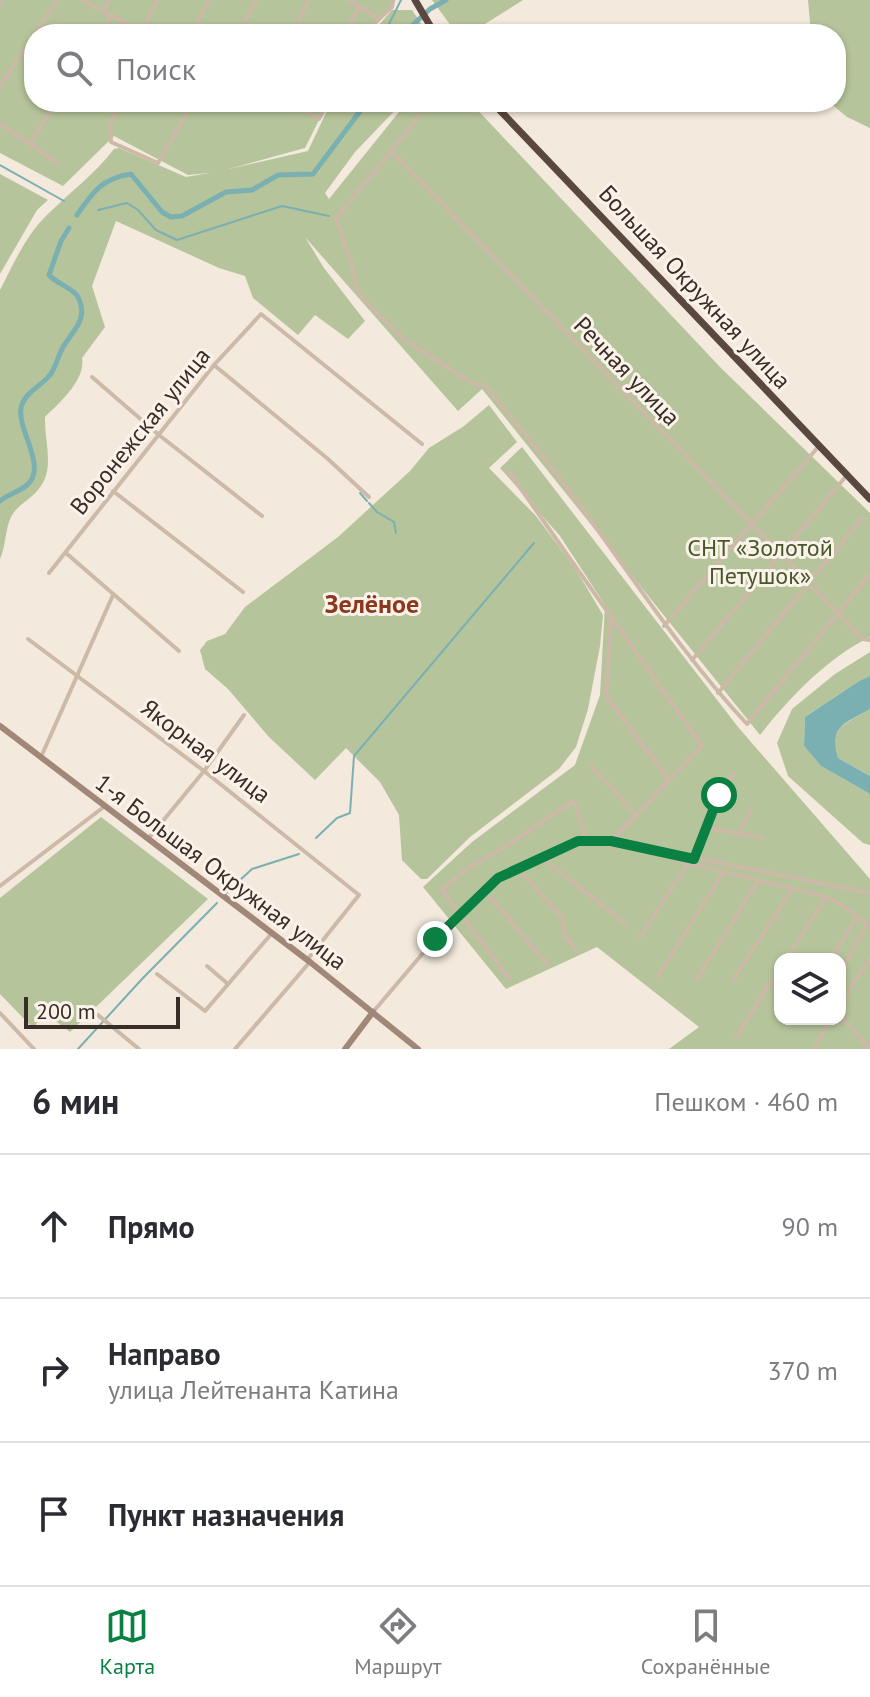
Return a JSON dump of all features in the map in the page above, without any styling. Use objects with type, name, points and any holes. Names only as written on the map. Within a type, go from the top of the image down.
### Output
[{"type":"highway","points":[[415,1],[427,24]]},
{"type":"highway","name":"Большая Окружная улица","points":[[502,112],[870,499]]},
{"type":"street","points":[[41,24],[57,0]]},
{"type":"street","points":[[82,0],[127,24]]},
{"type":"street","points":[[103,11],[109,0]]},
{"type":"street","points":[[148,24],[158,0]]},
{"type":"street","points":[[196,24],[209,0]]},
{"type":"street","points":[[243,24],[256,0]]},
{"type":"street","points":[[297,24],[309,0]]},
{"type":"street","points":[[349,0],[379,19]]},
{"type":"street","points":[[374,24],[392,7],[393,0]]},
{"type":"street","points":[[350,24],[359,6]]},
{"type":"street","points":[[106,24],[111,16]]},
{"type":"street","points":[[0,86],[24,49]]},
{"type":"street","points":[[30,144],[50,112]]},
{"type":"street","points":[[116,112],[110,123],[111,142],[158,163],[187,112]]},
{"type":"street","points":[[307,112],[319,119],[323,112]]},
{"type":"street","points":[[420,112],[392,152],[336,219],[357,291],[405,340],[473,384],[485,385],[555,472],[664,626],[747,724],[870,574]]},
{"type":"street","points":[[0,124],[58,163]]},
{"type":"street","name":"Речная улица","points":[[392,152],[863,639],[870,640]]},
{"type":"street","name":"Воронежская улица","points":[[49,573],[214,365],[261,314],[422,444]]},
{"type":"street","points":[[214,365],[369,497]]},
{"type":"street","points":[[92,377],[159,435],[262,516]]},
{"type":"street","points":[[664,626],[819,446]]},
{"type":"street","points":[[509,472],[702,746],[611,841]]},
{"type":"street","points":[[692,660],[847,475]]},
{"type":"street","points":[[113,491],[243,592]]},
{"type":"street","points":[[718,693],[863,517]]},
{"type":"street","points":[[66,553],[179,651]]},
{"type":"street","points":[[41,757],[113,595]]},
{"type":"street","points":[[611,615],[606,696],[669,781]]},
{"type":"street","name":"Якорная улица","points":[[28,639],[204,771],[359,895],[308,961]]},
{"type":"street","points":[[148,839],[204,771],[244,715]]},
{"type":"street","name":"1-я Большая Окружная улица","points":[[0,726],[272,933],[418,1049]]},
{"type":"street","points":[[591,766],[637,816]]},
{"type":"street","points":[[694,859],[719,795],[734,774]]},
{"type":"street","points":[[510,979],[442,890],[466,869],[572,802],[587,841]]},
{"type":"street","points":[[0,886],[105,806]]},
{"type":"street","points":[[739,834],[751,809]]},
{"type":"street","points":[[706,828],[764,838]]},
{"type":"street","points":[[345,1049],[435,939],[498,878],[578,841],[611,841],[870,893]]},
{"type":"street","points":[[660,851],[688,864],[826,897],[867,924],[846,963]]},
{"type":"street","points":[[542,858],[625,923]]},
{"type":"street","points":[[639,938],[688,864]]},
{"type":"street","points":[[518,869],[563,918],[564,934],[576,951]]},
{"type":"street","points":[[658,976],[723,872]]},
{"type":"street","points":[[697,979],[758,881]]},
{"type":"street","points":[[733,980],[793,888]]},
{"type":"street","points":[[485,891],[547,964]]},
{"type":"street","points":[[790,953],[826,897]]},
{"type":"street","points":[[835,953],[857,916]]},
{"type":"street","points":[[157,974],[205,1011],[272,933]]},
{"type":"street","points":[[846,995],[870,959]]},
{"type":"street","points":[[235,1049],[308,961]]},
{"type":"street","points":[[207,966],[228,984]]},
{"type":"street","points":[[736,1037],[774,977]]},
{"type":"street","points":[[0,1013],[34,1049]]},
{"type":"street","points":[[98,1015],[139,1049]]},
{"type":"street","points":[[846,1023],[870,1049]]},
{"type":"street","points":[[814,1049],[828,1025]]},
{"type":"green space","name":"СНТ «Золотой Петушок»","points":[[0,0],[396,0],[376,24],[24,24],[24,112],[323,112],[305,148],[229,169],[308,151],[326,112],[393,112],[355,152],[325,193],[329,199],[399,112],[479,112],[721,368],[870,513],[870,637],[839,656],[810,680],[760,735],[482,389],[458,411],[305,237],[324,268],[365,321],[348,339],[315,315],[298,335],[253,298],[245,276],[219,268],[116,221],[92,286],[105,327],[82,358],[76,383],[45,417],[47,473],[38,490],[11,517],[0,559],[0,290],[15,261],[39,223],[114,149],[119,148],[186,177],[209,173],[188,175],[114,136],[63,186],[0,153]]},
{"type":"green space","points":[[432,0],[523,0],[485,24],[450,24]]},
{"type":"green space","points":[[808,0],[870,0],[870,128],[841,112],[846,112],[846,24],[810,24]]},
{"type":"green space","points":[[392,10],[412,10],[421,24],[380,24]]},
{"type":"green space","points":[[0,174],[48,200],[37,210],[0,274]]},
{"type":"green space","points":[[489,405],[517,442],[489,468],[536,516],[575,568],[603,615],[600,646],[588,709],[576,747],[559,769],[470,837],[427,879],[421,879],[402,860],[399,815],[380,782],[346,748],[315,780],[269,737],[228,689],[205,669],[200,650],[207,641],[225,634],[245,607],[338,537],[410,471],[429,448],[464,426]]},
{"type":"green space","points":[[522,447],[738,727],[870,879],[870,1049],[669,1049],[699,1027],[597,947],[506,989],[423,887],[472,842],[575,765],[600,695],[605,605],[560,536],[500,468]]},
{"type":"green space","points":[[870,652],[870,676],[805,717],[804,746],[821,766],[870,794],[870,845],[863,843],[788,776],[777,743],[792,709],[835,674]]},
{"type":"green space","points":[[870,709],[870,776],[838,758],[836,739],[841,727]]},
{"type":"green space","points":[[101,817],[208,899],[70,1032],[45,1013],[33,1028],[0,994],[0,898]]},
{"type":"water","points":[[870,676],[870,709],[841,727],[836,747],[838,758],[870,776],[870,794],[821,766],[804,746],[805,717]]},
{"type":"waterway","points":[[389,24],[401,0]]},
{"type":"waterway","points":[[414,24],[446,0]]},
{"type":"waterway","points":[[77,215],[105,183],[131,174],[162,212],[171,217],[182,216],[226,192],[252,190],[278,175],[313,174],[360,112]]},
{"type":"waterway","points":[[0,165],[64,201]]},
{"type":"waterway","points":[[98,210],[127,203],[156,230],[177,240],[282,206],[329,216]]},
{"type":"waterway","points":[[0,501],[27,485],[33,477],[33,459],[23,427],[21,408],[29,394],[50,375],[81,318],[78,297],[49,275],[69,228]]},
{"type":"waterway","points":[[360,493],[367,501]]},
{"type":"waterway","points":[[369,503],[394,522],[396,533]]},
{"type":"waterway","points":[[316,838],[337,818],[350,813],[354,756],[534,543]]},
{"type":"waterway","points":[[225,894],[252,869],[299,854]]},
{"type":"waterway","points":[[78,1049],[217,903]]},
{"type":"district","name":"Зелёное","points":[[372,603]]},
{"type":"route","points":[[435,939],[498,878],[578,841],[611,841],[694,859],[719,795]]}]
